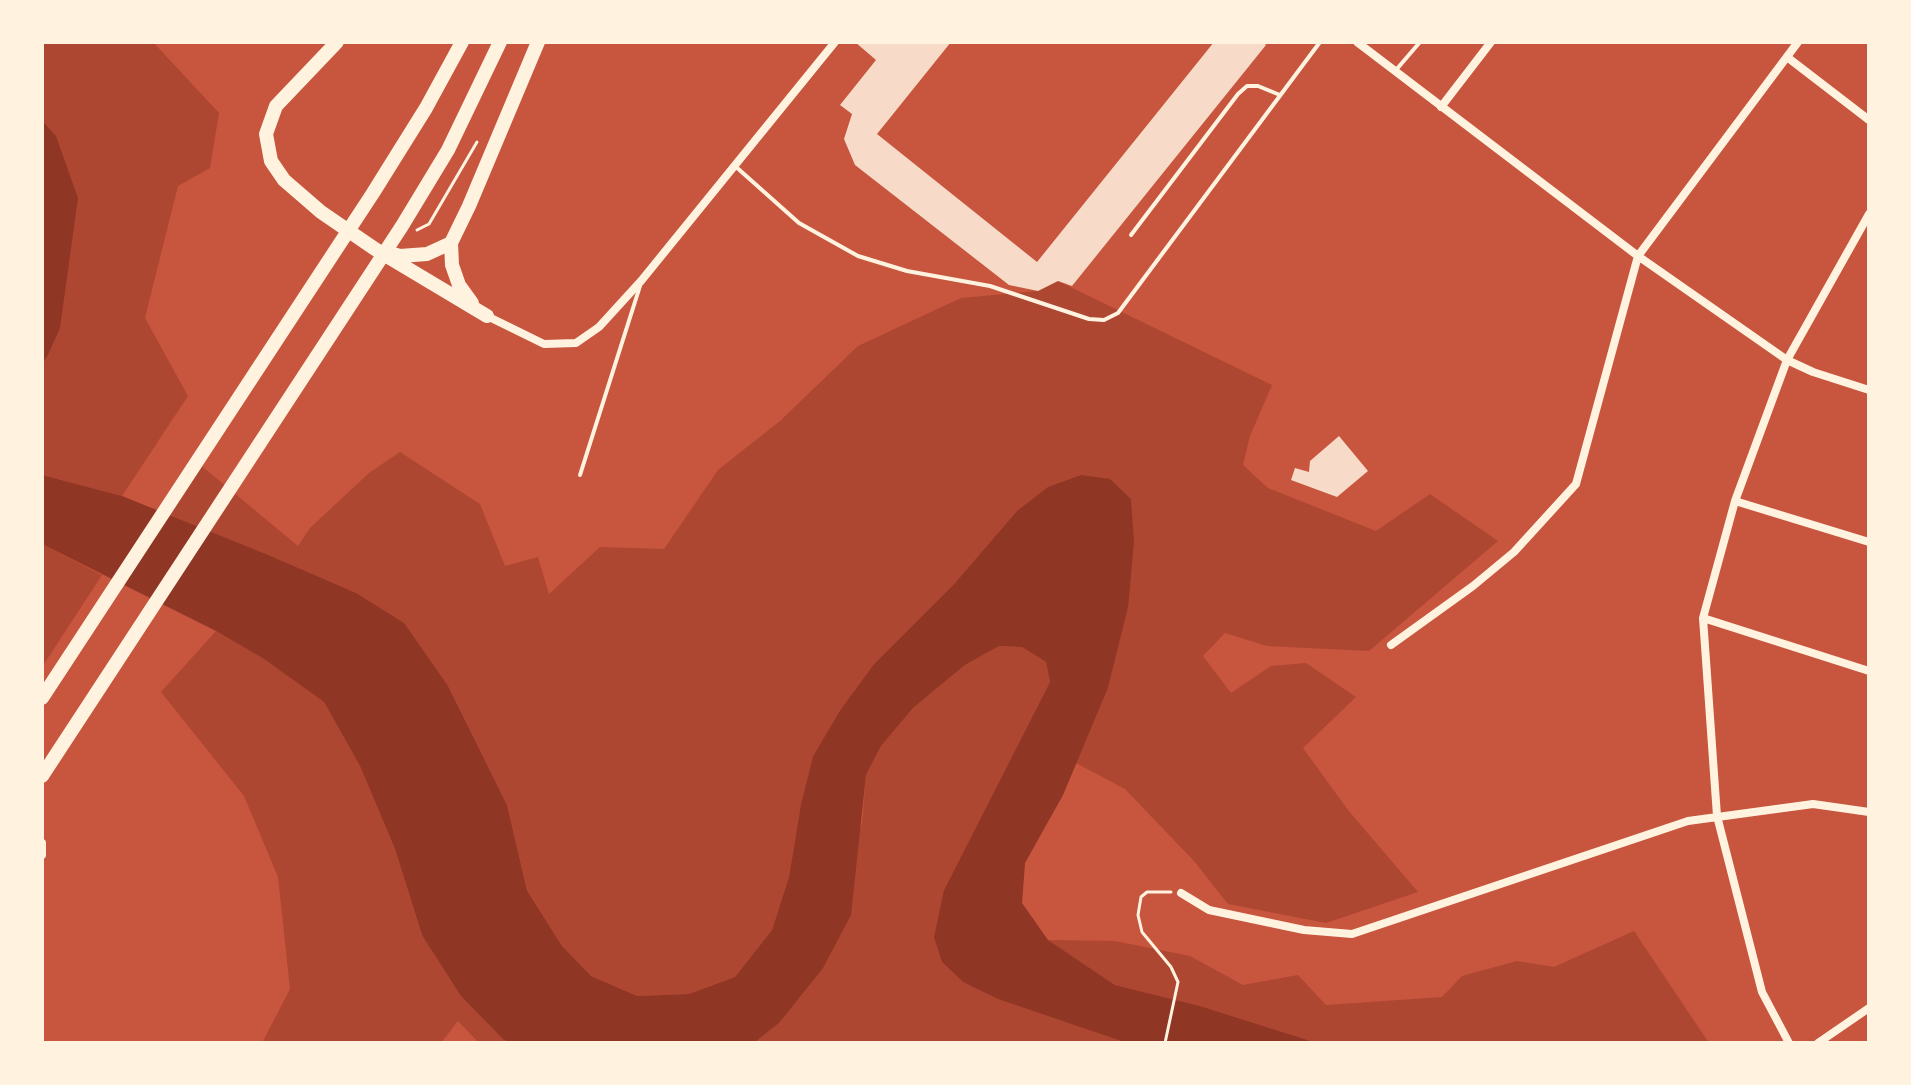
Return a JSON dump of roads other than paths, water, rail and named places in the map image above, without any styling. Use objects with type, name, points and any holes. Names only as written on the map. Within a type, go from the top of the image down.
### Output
[{"type":"highway","points":[[337,42],[276,106],[266,134],[271,161],[284,180],[321,212],[375,249],[487,316]]},
{"type":"highway","points":[[42,698],[373,193],[462,42]]},
{"type":"highway","points":[[42,776],[401,228],[448,150],[500,42]]},
{"type":"highway","points":[[487,316],[471,303],[459,285],[452,265],[451,243],[538,42]]},
{"type":"highway","points":[[375,249],[400,256],[427,254],[451,243]]},
{"type":"street","points":[[487,316],[544,344],[576,343],[599,327],[641,281],[835,42]]},
{"type":"street","points":[[1357,42],[1638,256],[1787,360],[1869,390]]},
{"type":"street","points":[[1441,107],[1491,42]]},
{"type":"street","points":[[1391,645],[1508,558],[1576,484],[1638,256],[1798,42]]},
{"type":"street","points":[[1787,57],[1869,120]]},
{"type":"street","points":[[1789,1043],[1762,992],[1717,816],[1703,618],[1735,501],[1787,360],[1869,214]]},
{"type":"street","points":[[1735,501],[1869,542]]},
{"type":"street","points":[[1703,618],[1869,671]]},
{"type":"street","points":[[1181,893],[1209,910],[1304,930],[1352,934],[1688,821],[1813,804],[1869,812]]},
{"type":"street","points":[[42,843],[42,855]]},
{"type":"street","points":[[1818,1043],[1869,1008]]},
{"type":"lane","points":[[734,166],[799,223],[858,256],[907,271],[990,286],[1089,319],[1104,320],[1118,313],[1320,42]]},
{"type":"lane","points":[[1395,71],[1420,42]]},
{"type":"lane","points":[[1131,235],[1238,94],[1247,86],[1258,86],[1280,95]]},
{"type":"lane","points":[[580,475],[641,281]]}]
